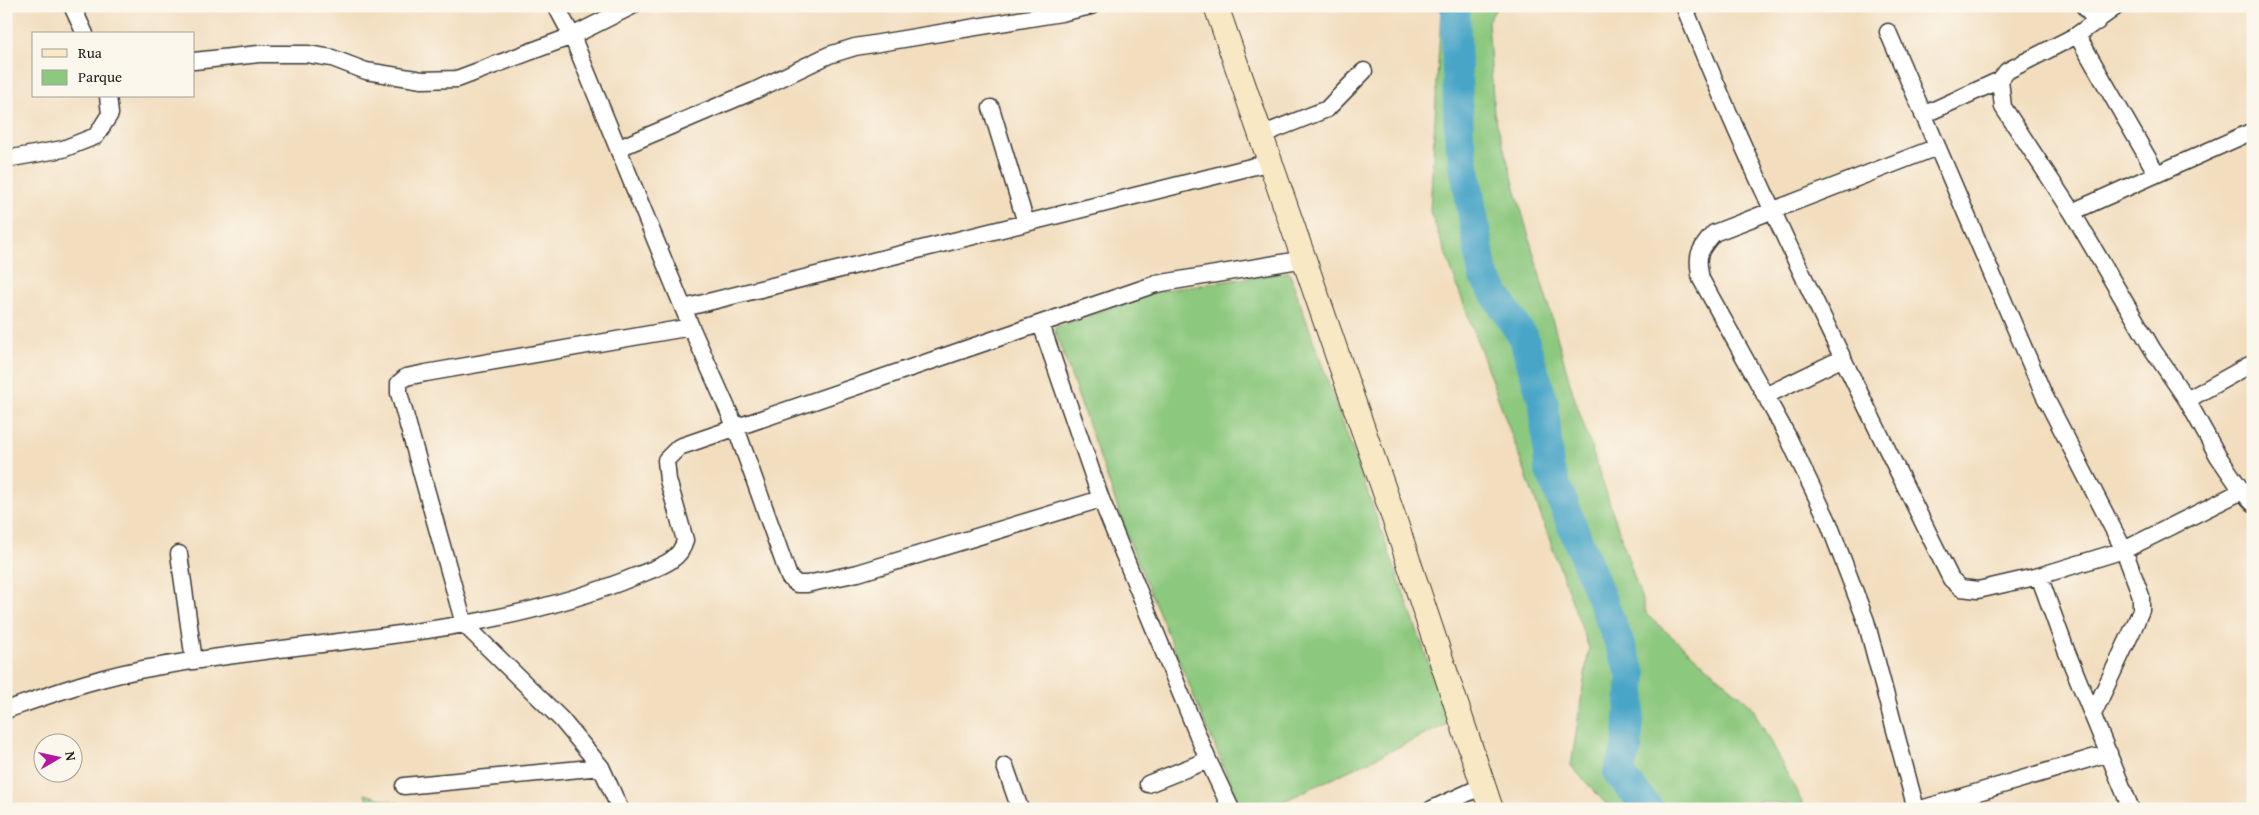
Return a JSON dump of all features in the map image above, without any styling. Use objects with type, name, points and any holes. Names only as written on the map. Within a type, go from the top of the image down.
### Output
[{"type":"street","points":[[72,6],[84,32]]},
{"type":"street","points":[[556,6],[572,36],[691,327],[736,428],[789,577],[797,584],[807,584],[858,572],[1101,499]]},
{"type":"street","points":[[195,61],[259,54],[307,54],[332,58],[366,70],[422,80],[457,79],[572,36],[632,6]]},
{"type":"street","points":[[618,148],[756,90],[829,55],[855,47],[1062,14],[1091,6]]},
{"type":"street","points":[[1216,6],[1305,259],[1491,809]]},
{"type":"street","points":[[1684,6],[1716,87],[1773,210],[1951,579],[1961,588],[1978,590],[2039,576],[2124,550],[2247,497],[2218,456],[2187,400],[2153,350],[2072,212],[2003,107],[2000,80]]},
{"type":"street","points":[[2084,6],[2097,22]]},
{"type":"street","points":[[1923,115],[2000,80],[2007,71],[2077,35],[2117,6]]},
{"type":"street","points":[[1888,32],[2044,395],[2124,550],[2141,596],[2141,610],[2093,714]]},
{"type":"street","points":[[2077,35],[2157,174]]},
{"type":"street","points":[[1261,135],[1327,109],[1364,71]]},
{"type":"street","points":[[6,159],[64,149],[96,136],[110,114],[108,98]]},
{"type":"street","points":[[991,108],[1026,223]]},
{"type":"street","points":[[2072,212],[2253,131]]},
{"type":"street","points":[[1916,809],[1866,621],[1828,521],[1787,435],[1701,280],[1697,260],[1701,248],[1714,233],[1937,146]]},
{"type":"street","points":[[684,308],[1271,162]]},
{"type":"street","points":[[6,710],[87,682],[154,667],[464,624],[541,609],[606,588],[669,562],[683,550],[685,540],[668,480],[666,460],[679,447],[1156,284],[1305,259]]},
{"type":"street","points":[[1041,324],[1101,499],[1208,760],[1231,809]]},
{"type":"street","points":[[620,809],[601,767],[561,719],[464,624],[399,393],[399,383],[406,377],[426,373],[691,327]]},
{"type":"street","points":[[1765,396],[1843,358]]},
{"type":"street","points":[[2187,400],[2253,362]]},
{"type":"street","points":[[179,554],[194,661]]},
{"type":"street","points":[[2039,576],[2066,650],[2131,809]]},
{"type":"street","points":[[1921,809],[2109,753]]},
{"type":"street","points":[[1148,784],[1208,760]]},
{"type":"street","points":[[1005,766],[1020,809]]},
{"type":"street","points":[[404,786],[601,767]]},
{"type":"street","points":[[1432,809],[1483,786]]},
{"type":"green space","points":[[1441,6],[1498,6],[1488,21],[1494,113],[1573,393],[1647,615],[1751,705],[1805,808],[1763,801],[1741,809],[1611,809],[1571,766],[1589,648],[1430,211]]},
{"type":"green space","points":[[1289,272],[1450,723],[1267,809],[1241,809],[1132,548],[1054,328],[1158,291]]},
{"type":"green space","points":[[365,794],[419,809],[369,809]]},
{"type":"waterway","points":[[1455,6],[1459,135],[1483,275],[1524,339],[1544,404],[1549,468],[1632,675],[1627,748],[1618,773],[1649,809]]}]
